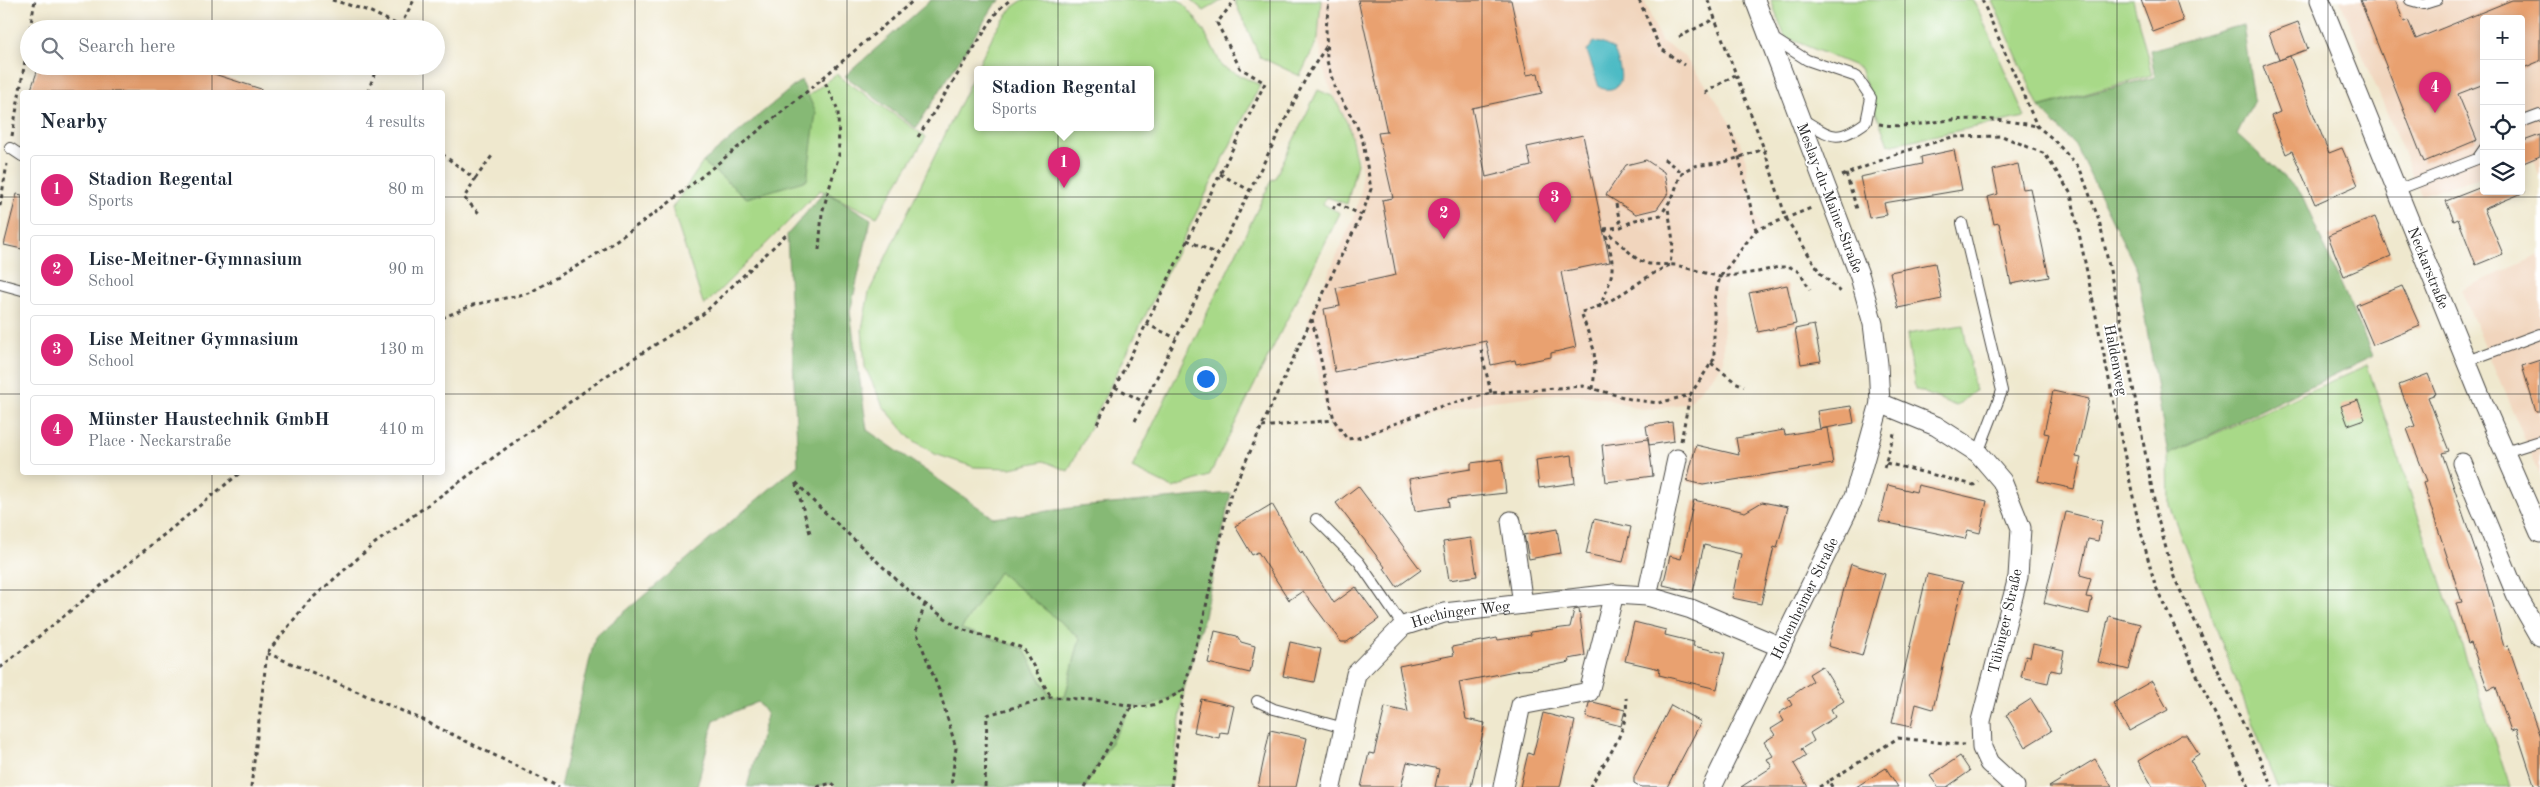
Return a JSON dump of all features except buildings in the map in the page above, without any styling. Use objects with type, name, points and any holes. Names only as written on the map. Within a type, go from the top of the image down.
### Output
[{"type":"street","name":"Meslay-du-Maine-Straße","points":[[1755,0],[1828,191],[1869,308],[1878,364],[1880,403]]},
{"type":"street","name":"Neckarstraße","points":[[2320,0],[2467,362],[2540,534]]},
{"type":"street","name":"Tübinger Straße","points":[[1880,403],[1936,426],[1978,452],[2002,481],[2021,528],[2018,577],[1981,721],[1982,748],[1989,764],[2016,787]]},
{"type":"street","name":"Hohenheimer Straße","points":[[1712,787],[1854,497],[1880,403]]},
{"type":"street","points":[[1647,596],[1678,459]]},
{"type":"street","points":[[2462,463],[2516,594],[2540,636]]},
{"type":"street","name":"Hechinger Weg","points":[[1511,522],[1523,604]]},
{"type":"street","points":[[1503,787],[1520,705],[1589,692],[1614,594]]},
{"type":"street","name":"Hechinger Weg","points":[[1331,787],[1356,674],[1403,626],[1444,613],[1614,594],[1647,596],[1691,609],[1780,647]]},
{"type":"lane","points":[[2410,0],[2424,4],[2437,0]]},
{"type":"lane","points":[[1768,35],[1807,60],[1857,77],[1871,98],[1866,122],[1847,136],[1828,135],[1799,117]]},
{"type":"lane","points":[[2525,121],[2540,115]]},
{"type":"lane","points":[[10,148],[20,155]]},
{"type":"lane","points":[[2397,190],[2478,159],[2483,150]]},
{"type":"lane","points":[[1962,223],[2002,391],[1978,452]]},
{"type":"lane","points":[[0,284],[20,289]]},
{"type":"lane","points":[[2467,362],[2540,334]]},
{"type":"lane","points":[[2505,452],[2540,441]]},
{"type":"lane","points":[[1316,519],[1359,562],[1403,626]]},
{"type":"lane","points":[[1257,700],[1274,709],[1344,728]]},
{"type":"path","points":[[32,20],[35,0]]},
{"type":"path","points":[[332,0],[369,11],[386,20]]},
{"type":"path","points":[[404,20],[414,0]]},
{"type":"path","points":[[445,317],[473,305],[529,293],[591,258],[665,206],[823,78],[914,0]]},
{"type":"path","points":[[918,137],[998,10],[1010,0]]},
{"type":"path","points":[[1097,424],[1265,83],[1240,68],[1217,23],[1236,0]]},
{"type":"path","points":[[1171,787],[1184,689],[1203,620],[1231,493],[1362,215],[1371,189],[1367,160],[1356,124],[1335,89],[1327,61],[1329,0]]},
{"type":"path","points":[[1639,0],[1660,48],[1684,65]]},
{"type":"path","points":[[1708,0],[1764,149],[1786,218],[1820,273],[1842,291],[1844,298]]},
{"type":"path","points":[[1982,0],[2036,126]]},
{"type":"path","points":[[1679,36],[1714,19]]},
{"type":"path","points":[[1135,421],[1307,76],[1327,47]]},
{"type":"path","points":[[20,90],[23,75]]},
{"type":"path","points":[[369,90],[374,75]]},
{"type":"path","points":[[1705,93],[1735,75]]},
{"type":"path","points":[[819,250],[822,213],[839,155],[838,110],[823,78]]},
{"type":"path","points":[[0,206],[20,90]]},
{"type":"path","points":[[1866,122],[1900,128],[1951,120],[2005,119],[2036,126],[2053,139],[2080,169],[2100,220],[2119,312],[2156,516],[2174,577],[2273,787]]},
{"type":"path","points":[[1678,459],[1690,395],[1714,359],[1714,300],[1720,277],[1756,230],[1739,157],[1729,126]]},
{"type":"path","name":"Haldenweg","points":[[1756,230],[1786,218],[1828,191],[1899,153],[1952,137],[2002,136],[2045,154],[2070,194],[2138,520],[2155,585],[2249,787]]},
{"type":"path","points":[[1604,229],[1621,227],[1635,220],[1661,215],[1668,208],[1683,173],[1694,166],[1739,157],[1764,149]]},
{"type":"path","points":[[445,156],[475,179]]},
{"type":"path","points":[[481,216],[464,198],[492,156]]},
{"type":"path","points":[[1664,159],[1683,173]]},
{"type":"path","points":[[1220,174],[1249,190]]},
{"type":"path","points":[[1333,209],[1336,203],[1362,215]]},
{"type":"path","points":[[1616,204],[1621,227]]},
{"type":"path","points":[[1668,208],[1673,241],[1670,265]]},
{"type":"path","points":[[1604,229],[1638,260],[1650,264],[1670,265],[1720,277],[1779,267],[1790,267],[1800,272],[1810,290]]},
{"type":"path","points":[[1599,308],[1611,281],[1614,265],[1604,229]]},
{"type":"path","points":[[252,787],[267,653],[308,602],[374,544],[603,378],[703,314],[787,234]]},
{"type":"path","points":[[1187,240],[1217,254]]},
{"type":"path","points":[[1593,388],[1594,350],[1581,312],[1599,308],[1645,277],[1670,265]]},
{"type":"path","points":[[1312,319],[1334,420],[1347,439],[1358,438],[1435,408],[1490,393],[1582,386],[1634,400],[1658,403],[1690,395]]},
{"type":"path","points":[[1146,324],[1176,338]]},
{"type":"path","points":[[1481,350],[1490,393]]},
{"type":"path","points":[[1711,363],[1735,382],[1744,386]]},
{"type":"path","points":[[1115,387],[1144,402]]},
{"type":"path","points":[[1261,427],[1334,420]]},
{"type":"path","points":[[1886,464],[1974,485],[1991,468]]},
{"type":"path","points":[[0,668],[237,475]]},
{"type":"path","points":[[810,533],[795,481],[848,535],[925,604],[961,629],[1023,648],[1050,697]]},
{"type":"path","points":[[925,604],[916,631],[940,693],[956,748],[951,787]]},
{"type":"path","points":[[267,653],[421,719],[559,787]]},
{"type":"path","points":[[984,787],[987,715],[1050,697],[1105,700],[1142,708],[1157,704],[1184,689]]},
{"type":"path","points":[[1590,787],[1623,727],[1627,711],[1626,698]]},
{"type":"path","points":[[1084,787],[1132,706]]},
{"type":"path","points":[[1819,787],[1898,738],[1982,748]]},
{"type":"path","points":[[1829,781],[1832,787]]},
{"type":"path","points":[[817,787],[832,783],[836,787]]},
{"type":"shaded area","points":[[1321,0],[1644,0],[1661,41],[1682,54],[1710,90],[1736,133],[1745,155],[1750,196],[1760,229],[1728,276],[1724,293],[1723,364],[1688,403],[1645,410],[1603,398],[1564,393],[1491,401],[1439,413],[1359,444],[1345,445],[1335,442],[1327,419],[1308,319],[1354,217],[1361,191],[1361,167],[1349,127],[1326,79],[1318,39]]},
{"type":"shaded area","points":[[2340,0],[2540,0],[2540,177],[2533,161],[2525,164],[2525,15],[2480,15],[2480,177],[2421,195]]},
{"type":"shaded area","points":[[2540,255],[2540,475],[2461,290]]},
{"type":"green space","points":[[931,0],[1002,0],[995,4],[916,128],[845,76]]},
{"type":"green space","points":[[1023,0],[1179,0],[1193,15],[1209,40],[1222,67],[1260,85],[1068,471],[1044,461],[1011,468],[974,467],[935,454],[910,438],[883,406],[865,367],[862,329],[869,292],[974,74],[974,131],[1154,131],[1154,66],[978,66],[995,31],[1014,6]]},
{"type":"green space","points":[[1191,0],[1223,0],[1204,11]]},
{"type":"green space","points":[[1234,0],[1321,0],[1318,39],[1300,76],[1260,57]]},
{"type":"green space","points":[[1771,0],[1974,0],[2025,117],[1888,145],[1860,68],[1785,37]]},
{"type":"green space","points":[[1992,0],[2133,0],[2152,75],[2039,107]]},
{"type":"green space","points":[[2243,25],[2254,100],[2237,134],[2300,192],[2373,356],[2168,455],[2137,270],[2075,145],[2039,107],[2155,77],[2150,50]]},
{"type":"green space","points":[[836,74],[926,137],[877,217],[820,190],[704,306],[672,208],[703,162],[747,198],[816,113],[808,96]]},
{"type":"green space","points":[[801,80],[816,113],[807,180],[747,198],[703,162]]},
{"type":"green space","points":[[1318,90],[1334,97],[1349,127],[1357,163],[1347,204],[1326,197],[1323,204],[1340,213],[1209,476],[1173,488],[1132,468],[1272,179],[1274,180]]},
{"type":"green space","points":[[825,191],[871,219],[850,312],[867,430],[994,518],[1079,507],[1231,493],[1203,620],[1184,689],[1153,705],[1132,706],[1085,787],[836,787],[832,783],[817,787],[747,787],[767,715],[758,702],[714,720],[697,787],[560,787],[595,637],[798,465],[787,235]],"holes":[[[999,572],[1080,638],[1065,697],[1050,697],[1023,648],[961,629]]]},
{"type":"green space","points":[[1963,325],[1975,391],[1956,406],[1915,389],[1907,334]]},
{"type":"green space","points":[[2367,365],[2510,787],[2277,787],[2169,505],[2168,455]]},
{"type":"green space","points":[[999,572],[1080,638],[1065,697],[1051,697],[1023,648],[961,629]]},
{"type":"green space","points":[[1184,689],[1171,787],[1085,787],[1132,706],[1152,705],[1166,700]]},
{"type":"water","points":[[1594,42],[1614,49],[1621,77],[1616,87],[1605,89],[1599,87],[1587,51]]},
{"type":"place","name":"Münster Haustechnik GmbH","points":[[2435,113]]},
{"type":"place","name":"Stadion Regental","points":[[1064,188]]},
{"type":"place","name":"Lise Meitner Gymnasium","points":[[1555,223]]},
{"type":"place","name":"Lise-Meitner-Gymnasium","points":[[1444,239]]}]
